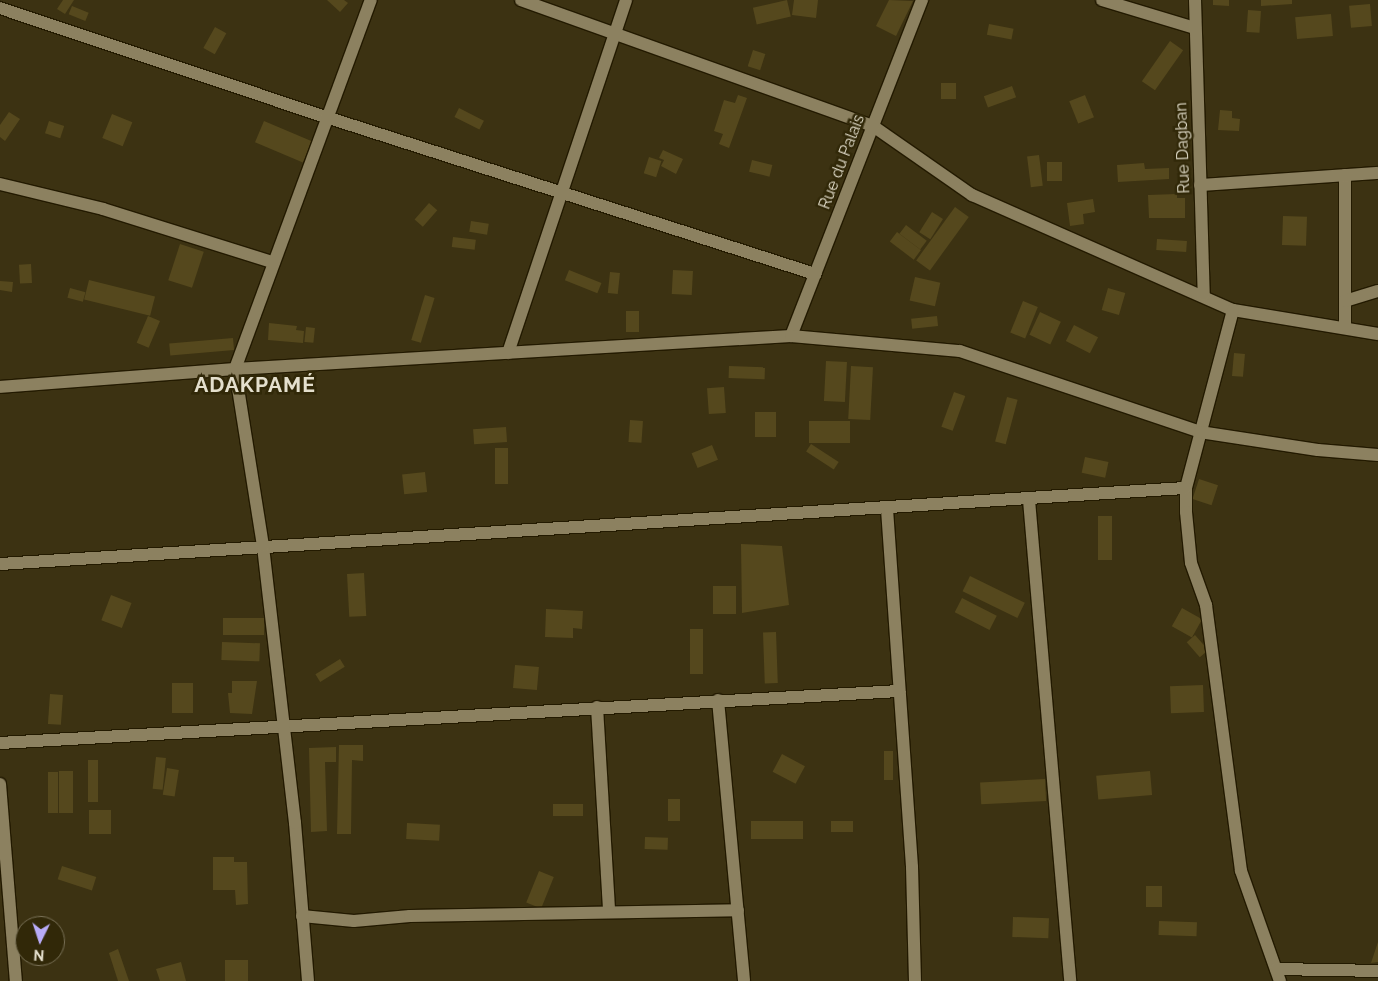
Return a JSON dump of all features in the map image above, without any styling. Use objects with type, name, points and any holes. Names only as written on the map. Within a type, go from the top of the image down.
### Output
[{"type":"street","points":[[308,981],[284,725],[263,546],[235,369],[272,262],[371,0]]},
{"type":"street","points":[[521,0],[873,126],[972,195],[1204,295],[1233,310],[1345,327],[1378,334]]},
{"type":"street","points":[[508,353],[560,192],[626,0]]},
{"type":"street","name":"Rue du Palais","points":[[791,336],[922,0]]},
{"type":"street","points":[[1102,0],[1196,28]]},
{"type":"street","name":"Rue Dagban","points":[[1195,0],[1204,295]]},
{"type":"street","points":[[0,8],[326,117],[815,274]]},
{"type":"street","points":[[1200,185],[1378,173]]},
{"type":"street","points":[[1345,175],[1345,327]]},
{"type":"street","points":[[0,184],[103,209],[272,262]]},
{"type":"street","points":[[1345,301],[1378,291]]},
{"type":"street","points":[[1233,310],[1186,488],[1191,563],[1206,605],[1241,871],[1278,975],[1378,971]]},
{"type":"street","points":[[0,387],[235,369],[791,336],[960,351],[1200,432],[1318,450],[1378,455]]},
{"type":"street","points":[[0,564],[263,546],[1029,500],[1186,488]]},
{"type":"street","points":[[1029,500],[1070,981]]},
{"type":"street","points":[[886,508],[912,867],[915,981]]},
{"type":"street","points":[[0,743],[284,725],[900,691]]},
{"type":"street","points":[[718,700],[744,981]]},
{"type":"street","points":[[596,707],[609,912]]},
{"type":"street","points":[[0,784],[5,918],[16,981]]},
{"type":"street","points":[[302,916],[354,921],[410,916],[738,910]]},
{"type":"building","points":[[63,0],[74,0],[65,14],[57,9]]},
{"type":"building","points":[[327,0],[344,0],[348,3],[340,12]]},
{"type":"building","points":[[787,0],[791,17],[757,24],[753,8]]},
{"type":"building","points":[[794,0],[818,0],[816,18],[792,15]]},
{"type":"building","points":[[889,0],[913,1],[896,36],[876,26]]},
{"type":"building","points":[[1213,0],[1229,0],[1229,6],[1213,5]]},
{"type":"building","points":[[1261,0],[1292,0],[1292,4],[1261,6]]},
{"type":"building","points":[[1370,4],[1372,26],[1351,28],[1349,6]]},
{"type":"building","points":[[72,6],[89,13],[85,21],[69,14]]},
{"type":"building","points":[[1248,10],[1261,11],[1259,33],[1246,32]]},
{"type":"building","points":[[1331,14],[1333,36],[1297,39],[1295,17]]},
{"type":"building","points":[[989,24],[1014,29],[1011,40],[987,35]]},
{"type":"building","points":[[215,27],[226,33],[215,54],[203,48]]},
{"type":"building","points":[[1170,41],[1183,50],[1155,90],[1142,81]]},
{"type":"building","points":[[753,50],[765,54],[760,70],[748,66]]},
{"type":"building","points":[[941,83],[956,83],[956,99],[941,99]]},
{"type":"building","points":[[1012,86],[1016,97],[988,108],[984,96]]},
{"type":"building","points":[[738,95],[747,98],[729,148],[719,144],[723,134],[714,131],[724,100],[735,103]]},
{"type":"building","points":[[1085,95],[1094,117],[1078,124],[1069,101]]},
{"type":"building","points":[[459,108],[484,121],[479,130],[454,117]]},
{"type":"building","points":[[1220,110],[1232,111],[1232,118],[1240,119],[1239,131],[1218,130]]},
{"type":"building","points":[[9,112],[20,119],[5,141],[0,137],[0,125]]},
{"type":"building","points":[[112,114],[132,122],[123,146],[102,138]]},
{"type":"building","points":[[49,121],[64,126],[60,138],[45,133]]},
{"type":"building","points":[[264,121],[312,141],[303,162],[255,142]]},
{"type":"building","points":[[663,150],[683,159],[676,174],[661,166],[664,160],[659,158]]},
{"type":"building","points":[[1039,155],[1043,186],[1031,187],[1027,156]]},
{"type":"building","points":[[649,157],[661,161],[656,177],[644,173]]},
{"type":"building","points":[[752,160],[772,165],[769,177],[749,172]]},
{"type":"building","points":[[1047,162],[1062,162],[1062,181],[1047,181]]},
{"type":"building","points":[[1144,163],[1145,169],[1169,168],[1169,179],[1118,182],[1117,165]]},
{"type":"building","points":[[1177,194],[1177,198],[1185,198],[1185,218],[1149,218],[1148,195]]},
{"type":"building","points":[[1093,199],[1095,212],[1083,214],[1084,224],[1070,226],[1067,203]]},
{"type":"building","points":[[429,203],[437,210],[423,227],[415,220]]},
{"type":"building","points":[[955,207],[969,217],[930,270],[916,260]]},
{"type":"building","points":[[932,212],[943,219],[930,239],[919,232]]},
{"type":"building","points":[[1283,216],[1307,217],[1306,246],[1282,245]]},
{"type":"building","points":[[471,221],[489,224],[487,235],[469,232]]},
{"type":"building","points":[[906,225],[927,241],[920,249],[899,234]]},
{"type":"building","points":[[897,232],[921,250],[914,260],[890,242]]},
{"type":"building","points":[[453,237],[476,240],[475,250],[452,247]]},
{"type":"building","points":[[1157,239],[1187,241],[1186,252],[1156,250]]},
{"type":"building","points":[[180,244],[204,252],[192,288],[168,280]]},
{"type":"building","points":[[31,264],[32,283],[20,284],[19,265]]},
{"type":"building","points":[[569,270],[601,283],[597,293],[565,280]]},
{"type":"building","points":[[673,270],[693,271],[692,295],[672,294]]},
{"type":"building","points":[[610,272],[620,273],[618,294],[608,293]]},
{"type":"building","points":[[915,277],[940,283],[935,306],[910,300]]},
{"type":"building","points":[[89,280],[155,296],[150,316],[84,299]]},
{"type":"building","points":[[0,281],[13,282],[12,292],[0,290]]},
{"type":"building","points":[[70,288],[85,292],[83,302],[67,298]]},
{"type":"building","points":[[1108,288],[1125,293],[1119,315],[1102,310]]},
{"type":"building","points":[[425,295],[435,298],[421,343],[411,340]]},
{"type":"building","points":[[1023,301],[1038,307],[1025,339],[1010,333]]},
{"type":"building","points":[[626,311],[639,311],[639,332],[626,332]]},
{"type":"building","points":[[1040,312],[1061,322],[1050,344],[1029,335]]},
{"type":"building","points":[[148,316],[160,321],[149,348],[137,343]]},
{"type":"building","points":[[937,316],[938,326],[912,329],[911,319]]},
{"type":"building","points":[[269,323],[297,326],[296,330],[304,331],[303,343],[268,340]]},
{"type":"building","points":[[1074,325],[1098,337],[1090,353],[1066,341]]},
{"type":"building","points":[[306,327],[315,328],[313,343],[304,342]]},
{"type":"building","points":[[233,338],[234,350],[170,356],[169,344]]},
{"type":"building","points":[[1234,353],[1245,354],[1243,377],[1232,376]]},
{"type":"building","points":[[826,361],[847,362],[845,402],[824,401]]},
{"type":"building","points":[[729,366],[765,367],[765,379],[729,378]]},
{"type":"building","points":[[851,366],[873,367],[870,420],[848,419]]},
{"type":"building","points":[[724,387],[726,413],[709,414],[707,388]]},
{"type":"building","points":[[954,392],[965,396],[953,431],[941,427]]},
{"type":"building","points":[[1007,397],[1018,400],[1006,444],[995,441]]},
{"type":"building","points":[[755,412],[776,412],[776,437],[755,437]]},
{"type":"building","points":[[630,420],[643,421],[641,443],[628,442]]},
{"type":"building","points":[[809,421],[850,421],[850,443],[809,443]]},
{"type":"building","points":[[506,427],[507,442],[474,444],[473,429]]},
{"type":"building","points":[[811,444],[839,462],[834,470],[806,452]]},
{"type":"building","points":[[712,445],[718,460],[698,468],[692,453]]},
{"type":"building","points":[[495,448],[508,448],[508,484],[495,484]]},
{"type":"building","points":[[1085,457],[1108,462],[1105,478],[1082,473]]},
{"type":"building","points":[[425,472],[427,492],[404,494],[402,474]]},
{"type":"building","points":[[1199,479],[1218,485],[1212,505],[1193,499]]},
{"type":"building","points":[[1098,516],[1112,516],[1112,560],[1098,560]]},
{"type":"building","points":[[741,544],[782,546],[789,605],[742,613]]},
{"type":"building","points":[[364,573],[366,616],[349,617],[347,574]]},
{"type":"building","points":[[970,576],[1025,603],[1017,618],[963,591]]},
{"type":"building","points":[[713,586],[736,586],[736,614],[713,614]]},
{"type":"building","points":[[111,595],[132,603],[122,628],[101,620]]},
{"type":"building","points":[[962,598],[997,616],[989,630],[955,612]]},
{"type":"building","points":[[1182,608],[1202,619],[1192,638],[1172,626]]},
{"type":"building","points":[[546,609],[583,611],[582,629],[573,628],[573,638],[545,637]]},
{"type":"building","points":[[223,618],[264,618],[264,635],[223,635]]},
{"type":"building","points":[[690,629],[703,629],[703,674],[690,674]]},
{"type":"building","points":[[763,632],[776,632],[778,683],[765,683]]},
{"type":"building","points":[[1195,635],[1208,650],[1200,657],[1187,642]]},
{"type":"building","points":[[222,642],[260,643],[259,661],[221,660]]},
{"type":"building","points":[[340,659],[345,667],[320,682],[315,674]]},
{"type":"building","points":[[515,665],[539,667],[537,690],[513,688]]},
{"type":"building","points":[[232,681],[257,681],[252,714],[230,713],[228,693],[232,693]]},
{"type":"building","points":[[172,683],[193,683],[193,713],[172,713]]},
{"type":"building","points":[[1203,685],[1204,712],[1171,713],[1170,686]]},
{"type":"building","points":[[50,694],[63,695],[61,725],[48,724]]},
{"type":"building","points":[[339,745],[363,745],[363,761],[352,760],[351,834],[337,834]]},
{"type":"building","points":[[336,747],[336,762],[325,762],[327,831],[311,832],[309,748]]},
{"type":"building","points":[[884,751],[893,751],[893,780],[884,780]]},
{"type":"building","points":[[782,754],[805,766],[796,784],[773,772]]},
{"type":"building","points":[[156,757],[166,758],[163,790],[153,789]]},
{"type":"building","points":[[88,760],[98,760],[98,802],[88,802]]},
{"type":"building","points":[[167,768],[179,770],[175,797],[163,795]]},
{"type":"building","points":[[59,771],[73,771],[73,813],[59,813]]},
{"type":"building","points":[[1150,771],[1152,795],[1098,800],[1096,776]]},
{"type":"building","points":[[48,772],[58,772],[58,813],[48,813]]},
{"type":"building","points":[[1045,779],[1046,801],[981,804],[980,782]]},
{"type":"building","points":[[668,799],[680,799],[680,821],[668,821]]},
{"type":"building","points":[[553,804],[583,804],[583,816],[553,816]]},
{"type":"building","points":[[89,810],[111,810],[111,834],[89,834]]},
{"type":"building","points":[[751,821],[803,821],[803,839],[751,839]]},
{"type":"building","points":[[831,821],[853,821],[853,832],[831,832]]},
{"type":"building","points":[[407,823],[440,825],[439,841],[406,839]]},
{"type":"building","points":[[645,837],[668,838],[668,850],[645,849]]},
{"type":"building","points":[[213,857],[234,857],[234,862],[247,862],[248,904],[236,905],[235,890],[213,890]]},
{"type":"building","points":[[62,866],[96,877],[92,890],[58,879]]},
{"type":"building","points":[[539,871],[554,877],[541,909],[526,903]]},
{"type":"building","points":[[1146,886],[1162,886],[1162,907],[1146,907]]},
{"type":"building","points":[[1013,917],[1049,918],[1048,938],[1012,937]]},
{"type":"building","points":[[1159,921],[1197,922],[1196,936],[1159,935]]},
{"type":"building","points":[[1378,942],[1378,962],[1371,963]]},
{"type":"building","points":[[118,949],[129,981],[118,981],[109,953]]},
{"type":"building","points":[[225,960],[248,960],[248,981],[225,981]]},
{"type":"building","points":[[181,962],[186,981],[160,981],[156,969]]},
{"type":"district","name":"ADAKPAMÉ","points":[[255,385]]}]
